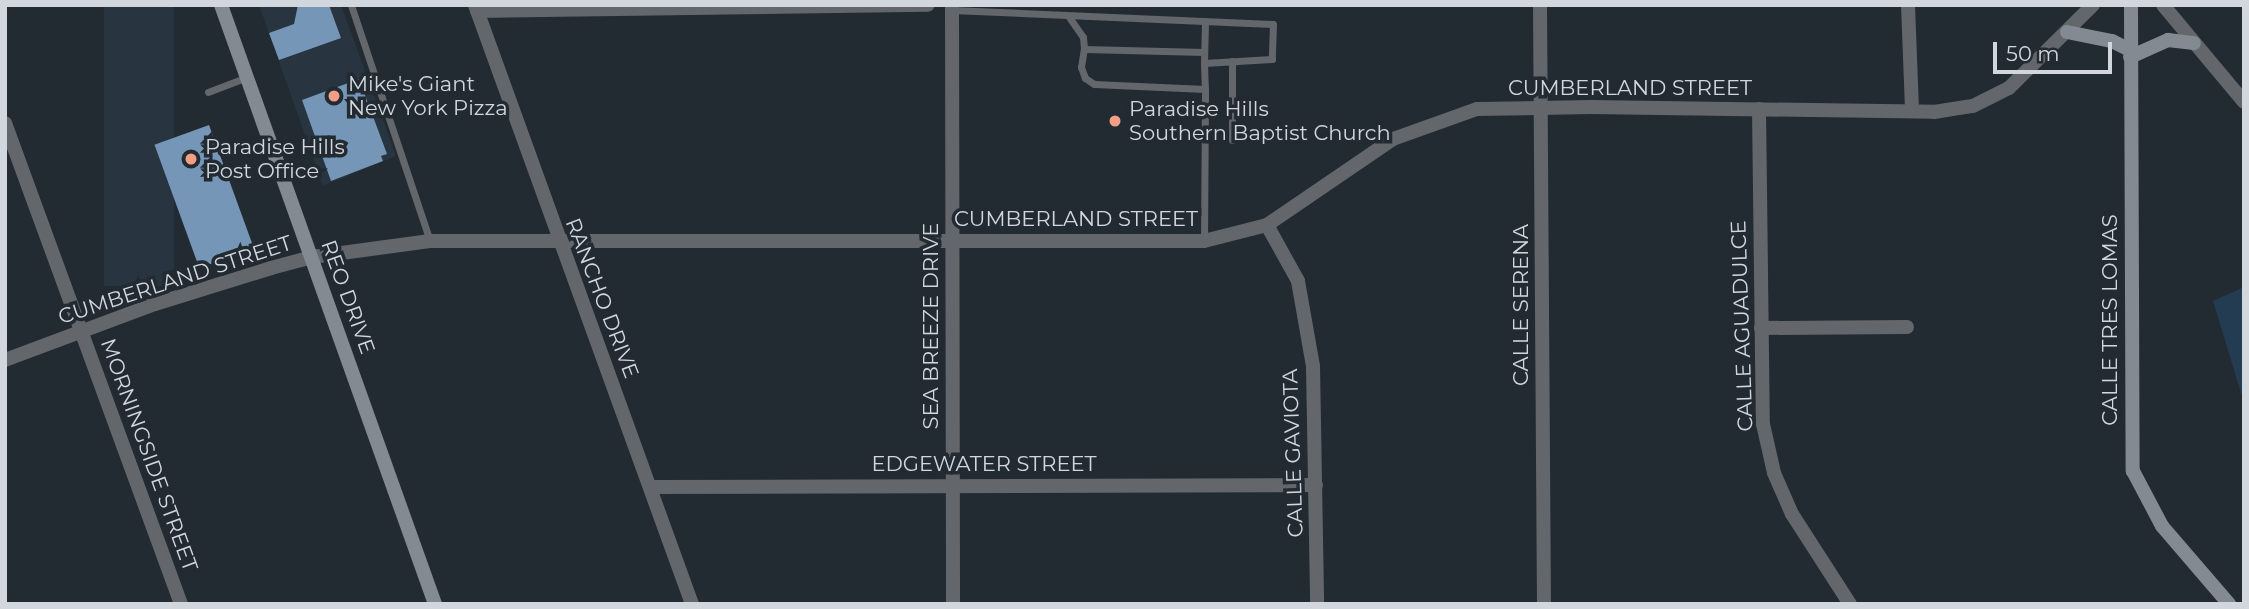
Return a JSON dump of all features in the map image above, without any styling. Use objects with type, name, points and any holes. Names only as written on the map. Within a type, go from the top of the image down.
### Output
[{"type":"street","name":"REO DRIVE","points":[[221,5],[435,604]]},
{"type":"street","points":[[476,8],[928,5]]},
{"type":"street","name":"CALLE SERENA","points":[[1540,5],[1544,604]]},
{"type":"street","points":[[1908,5],[1912,110]]},
{"type":"street","name":"CUMBERLAND STREET","points":[[5,360],[155,304],[312,257],[430,241],[1204,241],[1267,225],[1392,139],[1442,118],[1477,110],[1541,107],[1934,112],[1987,101],[2009,88],[2092,5]]},
{"type":"street","name":"CALLE TRES LOMAS","points":[[2131,5],[2133,471],[2162,526],[2229,604]]},
{"type":"street","points":[[2163,5],[2244,102]]},
{"type":"street","name":"RANCHO DRIVE","points":[[476,8],[556,240],[652,487],[692,604]]},
{"type":"street","name":"SEA BREEZE DRIVE","points":[[952,8],[953,604]]},
{"type":"street","points":[[2067,32],[2096,36],[2130,54],[2168,40],[2194,43]]},
{"type":"street","name":"CALLE AGUADULCE","points":[[1759,109],[1763,424],[1774,473],[1805,539],[1850,604]]},
{"type":"street","name":"MORNINGSIDE STREET","points":[[5,123],[181,604]]},
{"type":"street","name":"CALLE GAVIOTA","points":[[1267,225],[1298,281],[1316,394],[1317,604]]},
{"type":"street","points":[[1760,328],[1908,327]]},
{"type":"street","name":"EDGEWATER STREET","points":[[652,487],[953,482],[1316,485]]},
{"type":"lane","points":[[351,5],[430,241]]},
{"type":"lane","points":[[952,8],[1069,17],[1273,24],[1272,59],[1204,62]]},
{"type":"lane","points":[[1069,17],[1083,37],[1081,67],[1085,78],[1094,84],[1205,89]]},
{"type":"lane","points":[[1204,241],[1205,21]]},
{"type":"lane","points":[[1084,49],[1204,52]]},
{"type":"lane","points":[[1232,61],[1233,140]]},
{"type":"lane","points":[[208,92],[247,77]]},
{"type":"shaded area","points":[[104,5],[174,5],[174,286],[104,286]]},
{"type":"shaded area","points":[[259,5],[341,5],[396,156],[323,186]]},
{"type":"shaded area","points":[[2244,287],[2244,403],[2213,301]]},
{"type":"building","points":[[298,5],[329,5],[341,38],[279,60],[269,33],[294,24]]},
{"type":"building","points":[[359,79],[387,154],[381,156],[383,161],[331,181],[302,100]]},
{"type":"building","points":[[209,125],[254,248],[199,268],[154,145]]},
{"type":"place","name":"Mike's Giant New York Pizza","points":[[334,96]]},
{"type":"place","name":"Paradise Hills Southern Baptist Church","points":[[1115,121]]},
{"type":"place","name":"Paradise Hills Post Office","points":[[191,159]]}]
